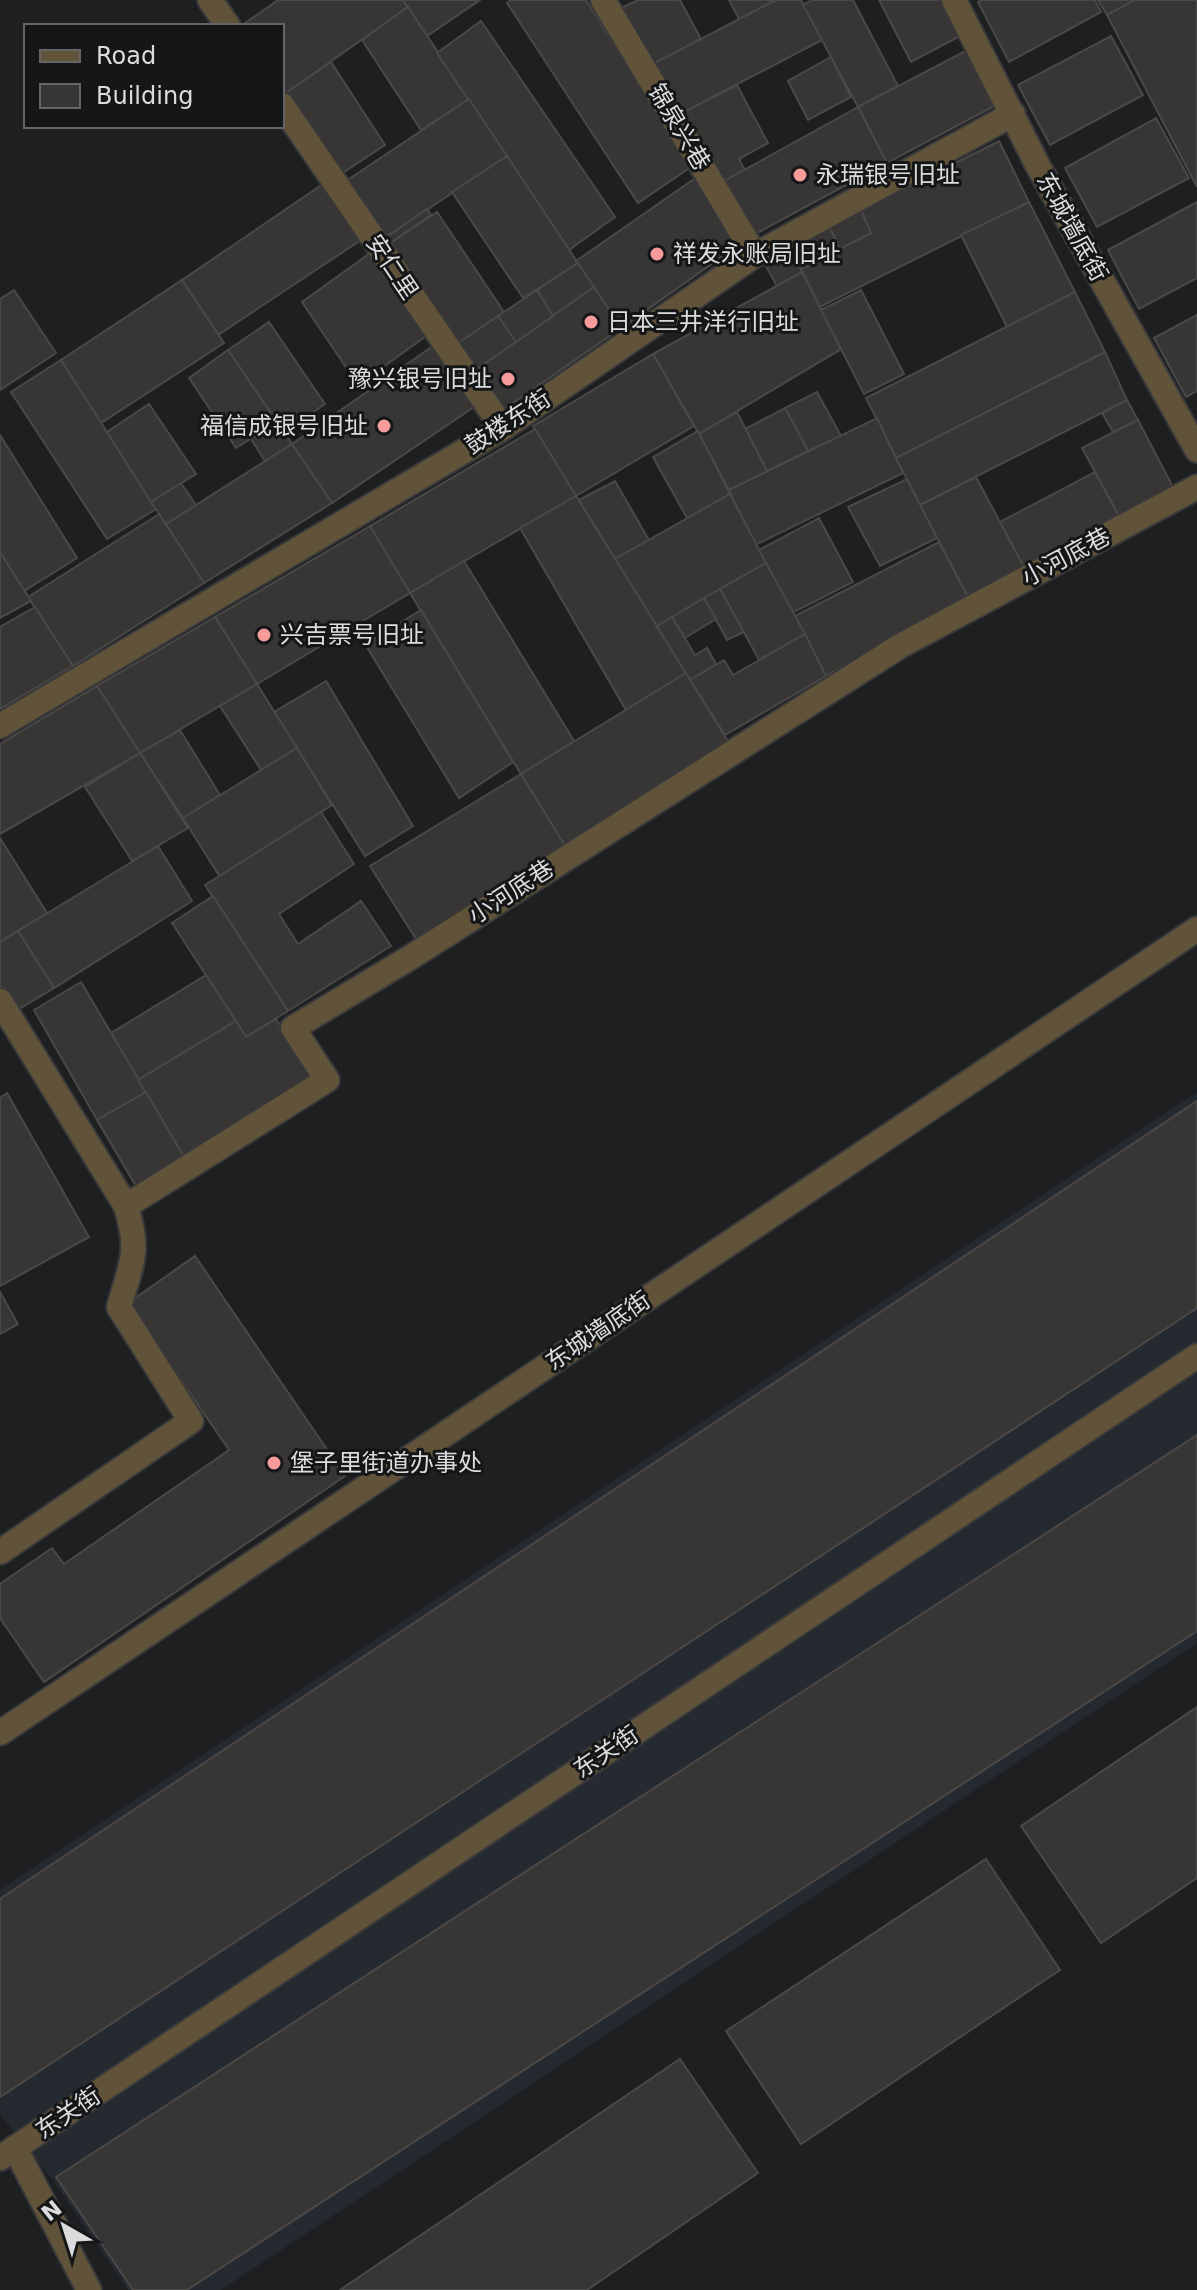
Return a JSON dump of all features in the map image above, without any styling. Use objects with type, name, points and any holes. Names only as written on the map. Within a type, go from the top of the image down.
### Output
[{"type":"street","points":[[210,0],[227,24]]},
{"type":"street","name":"锦泉兴巷","points":[[603,0],[755,255]]},
{"type":"street","name":"东城墙底街","points":[[954,0],[1038,166],[1197,450]]},
{"type":"street","name":"安仁里","points":[[284,108],[503,428]]},
{"type":"street","name":"鼓楼东街","points":[[0,726],[503,428],[755,255],[1013,114]]},
{"type":"street","name":"小河底巷","points":[[126,1206],[327,1080],[293,1028],[411,957],[900,646],[1197,487]]},
{"type":"street","name":"东城墙底街","points":[[0,1733],[1197,929]]},
{"type":"street","points":[[0,1001],[126,1206],[135,1248],[119,1307],[191,1421],[0,1552]]},
{"type":"street","name":"东关街","points":[[8,2153],[1197,1356]]},
{"type":"street","points":[[8,2153],[89,2290]]},
{"type":"shaded area","points":[[1197,1092],[1197,1643],[221,2290],[128,2290],[53,2180],[0,2114],[0,1890]]},
{"type":"building","points":[[278,0],[403,0],[408,7],[286,93],[284,24],[244,24]]},
{"type":"building","points":[[403,0],[480,0],[427,36]]},
{"type":"building","points":[[511,0],[586,0],[691,167],[638,203],[507,3]]},
{"type":"building","points":[[638,0],[680,0],[701,39],[653,64],[623,7]]},
{"type":"building","points":[[729,0],[776,0],[739,19]]},
{"type":"building","points":[[776,0],[801,0],[822,40],[680,114],[653,64]]},
{"type":"building","points":[[812,0],[853,0],[898,86],[858,107],[803,5]]},
{"type":"building","points":[[879,0],[946,0],[964,34],[911,62]]},
{"type":"building","points":[[1095,0],[1101,12],[1009,62],[978,2]]},
{"type":"building","points":[[1098,0],[1135,0],[1107,15]]},
{"type":"building","points":[[1135,0],[1197,0],[1197,187],[1107,15]]},
{"type":"building","points":[[408,7],[469,99],[421,130],[362,40]]},
{"type":"building","points":[[481,21],[615,217],[569,250],[437,53]]},
{"type":"building","points":[[1111,36],[1143,95],[1050,145],[1018,85]]},
{"type":"building","points":[[971,48],[1000,103],[887,163],[858,107]]},
{"type":"building","points":[[831,57],[851,97],[808,120],[788,81]]},
{"type":"building","points":[[331,62],[385,145],[341,174],[286,93]]},
{"type":"building","points":[[737,85],[768,143],[739,159],[745,170],[719,184],[680,114]]},
{"type":"building","points":[[469,99],[507,156],[385,238],[346,181]]},
{"type":"building","points":[[858,107],[887,163],[748,238],[719,184]]},
{"type":"building","points":[[1156,118],[1189,178],[1097,227],[1065,168]]},
{"type":"building","points":[[999,141],[1029,202],[820,307],[801,269],[871,233],[861,210]]},
{"type":"building","points":[[507,156],[578,263],[523,298],[452,192]]},
{"type":"building","points":[[697,177],[740,244],[621,328],[576,261]]},
{"type":"building","points":[[326,182],[364,238],[218,335],[182,280]]},
{"type":"building","points":[[1029,202],[1075,292],[1007,327],[961,235]]},
{"type":"building","points":[[1197,202],[1197,278],[1139,309],[1108,250]]},
{"type":"building","points":[[427,209],[431,215],[389,244],[385,238]]},
{"type":"building","points":[[861,210],[871,233],[840,249],[829,226]]},
{"type":"building","points":[[437,212],[504,312],[457,344],[389,244]]},
{"type":"building","points":[[829,226],[840,249],[801,269],[790,246]]},
{"type":"building","points":[[790,246],[802,272],[777,286],[763,261]]},
{"type":"building","points":[[373,251],[429,334],[358,385],[302,302]]},
{"type":"building","points":[[578,263],[594,287],[553,316],[537,290]]},
{"type":"building","points":[[802,272],[841,349],[699,434],[653,354]]},
{"type":"building","points":[[182,280],[224,343],[101,423],[61,360]]},
{"type":"building","points":[[594,287],[621,328],[503,410],[475,370]]},
{"type":"building","points":[[14,290],[56,353],[0,390],[0,299]]},
{"type":"building","points":[[537,290],[553,316],[516,342],[498,316]]},
{"type":"building","points":[[861,290],[904,374],[864,394],[821,310]]},
{"type":"building","points":[[1075,292],[1105,352],[896,458],[866,398]]},
{"type":"building","points":[[1197,315],[1197,391],[1186,397],[1154,338]]},
{"type":"building","points":[[498,316],[516,342],[475,370],[457,344]]},
{"type":"building","points":[[269,322],[325,404],[284,432],[228,350]]},
{"type":"building","points":[[436,344],[477,405],[332,503],[292,444]]},
{"type":"building","points":[[228,350],[277,422],[236,448],[189,378]]},
{"type":"building","points":[[1105,352],[1127,400],[920,505],[896,458]]},
{"type":"building","points":[[653,354],[694,426],[576,496],[533,426]]},
{"type":"building","points":[[61,360],[156,509],[107,539],[11,392]]},
{"type":"building","points":[[817,392],[841,436],[808,451],[785,408]]},
{"type":"building","points":[[1127,400],[1138,420],[1113,432],[1102,413]]},
{"type":"building","points":[[149,404],[196,474],[151,502],[107,432]]},
{"type":"building","points":[[785,408],[808,451],[767,471],[745,429]]},
{"type":"building","points":[[737,412],[767,471],[729,490],[699,434]]},
{"type":"building","points":[[877,418],[903,473],[755,545],[729,490]]},
{"type":"building","points":[[1138,420],[1175,491],[1121,520],[1082,448]]},
{"type":"building","points":[[277,422],[292,444],[265,461],[251,439]]},
{"type":"building","points":[[535,429],[576,496],[410,593],[370,526]]},
{"type":"building","points":[[698,431],[730,494],[687,518],[653,457]]},
{"type":"building","points":[[0,435],[77,558],[24,591],[0,552]]},
{"type":"building","points":[[292,444],[332,503],[204,583],[166,524]]},
{"type":"building","points":[[1095,472],[1121,520],[1026,571],[1000,522]]},
{"type":"building","points":[[976,477],[1026,571],[969,599],[920,505]]},
{"type":"building","points":[[907,479],[937,538],[880,566],[848,507]]},
{"type":"building","points":[[615,481],[649,540],[615,559],[579,500]]},
{"type":"building","points":[[181,483],[196,505],[166,524],[151,502]]},
{"type":"building","points":[[730,494],[766,563],[657,626],[615,559]]},
{"type":"building","points":[[576,496],[686,673],[626,710],[520,528]]},
{"type":"building","points":[[159,514],[204,583],[73,666],[28,597]]},
{"type":"building","points":[[819,518],[853,582],[792,613],[759,550]]},
{"type":"building","points":[[370,526],[410,593],[257,684],[215,617]]},
{"type":"building","points":[[939,542],[969,599],[826,676],[795,616]]},
{"type":"building","points":[[0,552],[31,601],[0,618]]},
{"type":"building","points":[[464,561],[574,741],[521,774],[410,593]]},
{"type":"building","points":[[766,563],[805,634],[759,660],[720,589]]},
{"type":"building","points":[[720,589],[744,632],[727,640],[704,598]]},
{"type":"building","points":[[704,598],[716,619],[685,638],[672,617]]},
{"type":"building","points":[[35,607],[73,666],[0,709],[0,627]]},
{"type":"building","points":[[421,610],[513,762],[459,798],[365,644]]},
{"type":"building","points":[[215,617],[257,684],[140,753],[97,686]]},
{"type":"building","points":[[672,617],[695,655],[707,648],[716,664],[690,680],[657,626]]},
{"type":"building","points":[[805,634],[826,676],[725,735],[690,680],[724,660],[733,675]]},
{"type":"building","points":[[686,673],[729,743],[565,846],[521,774]]},
{"type":"building","points":[[326,681],[413,826],[365,856],[274,712]]},
{"type":"building","points":[[257,684],[297,748],[261,770],[220,706]]},
{"type":"building","points":[[97,686],[140,753],[0,834],[0,744]]},
{"type":"building","points":[[180,730],[220,795],[183,818],[140,753]]},
{"type":"building","points":[[297,748],[332,805],[220,877],[183,818]]},
{"type":"building","points":[[140,753],[188,828],[132,861],[85,787]]},
{"type":"building","points":[[521,774],[565,846],[416,939],[370,866]]},
{"type":"building","points":[[321,812],[354,864],[279,914],[298,944],[361,901],[391,946],[288,1011],[205,885]]},
{"type":"building","points":[[0,838],[47,913],[0,942]]},
{"type":"building","points":[[158,846],[192,901],[54,988],[18,931]]},
{"type":"building","points":[[213,896],[288,1011],[246,1037],[172,923]]},
{"type":"building","points":[[18,931],[54,988],[16,1011],[0,985],[0,942]]},
{"type":"building","points":[[206,975],[236,1021],[138,1080],[111,1033]]},
{"type":"building","points":[[81,982],[146,1092],[97,1120],[34,1010]]},
{"type":"building","points":[[276,1019],[313,1080],[184,1157],[138,1080],[236,1021],[246,1037]]},
{"type":"building","points":[[146,1092],[184,1157],[136,1186],[97,1120]]},
{"type":"building","points":[[7,1093],[89,1237],[0,1286],[0,1098]]},
{"type":"building","points":[[1197,1101],[1197,1308],[0,2097],[0,1899]]},
{"type":"building","name":"堡子里街道办事处","points":[[195,1256],[345,1476],[44,1682],[0,1618],[0,1584],[52,1548],[64,1564],[229,1450],[128,1303]]},
{"type":"building","points":[[0,1292],[18,1324],[0,1334]]},
{"type":"building","points":[[1197,1435],[1197,1631],[187,2290],[133,2290],[56,2177]]},
{"type":"building","points":[[1197,1707],[1197,1878],[1101,1943],[1021,1826]]},
{"type":"building","points":[[986,1859],[1060,1970],[801,2144],[726,2031]]},
{"type":"building","points":[[680,2059],[758,2173],[587,2290],[340,2290]]},
{"type":"place","name":"永瑞银号旧址","points":[[800,175]]},
{"type":"place","name":"祥发永账局旧址","points":[[657,254]]},
{"type":"place","name":"日本三井洋行旧址","points":[[591,322]]},
{"type":"place","name":"豫兴银号旧址","points":[[508,379]]},
{"type":"place","name":"福信成银号旧址","points":[[384,426]]},
{"type":"place","name":"兴吉票号旧址","points":[[264,635]]},
{"type":"place","name":"堡子里街道办事处","points":[[274,1463]]}]
